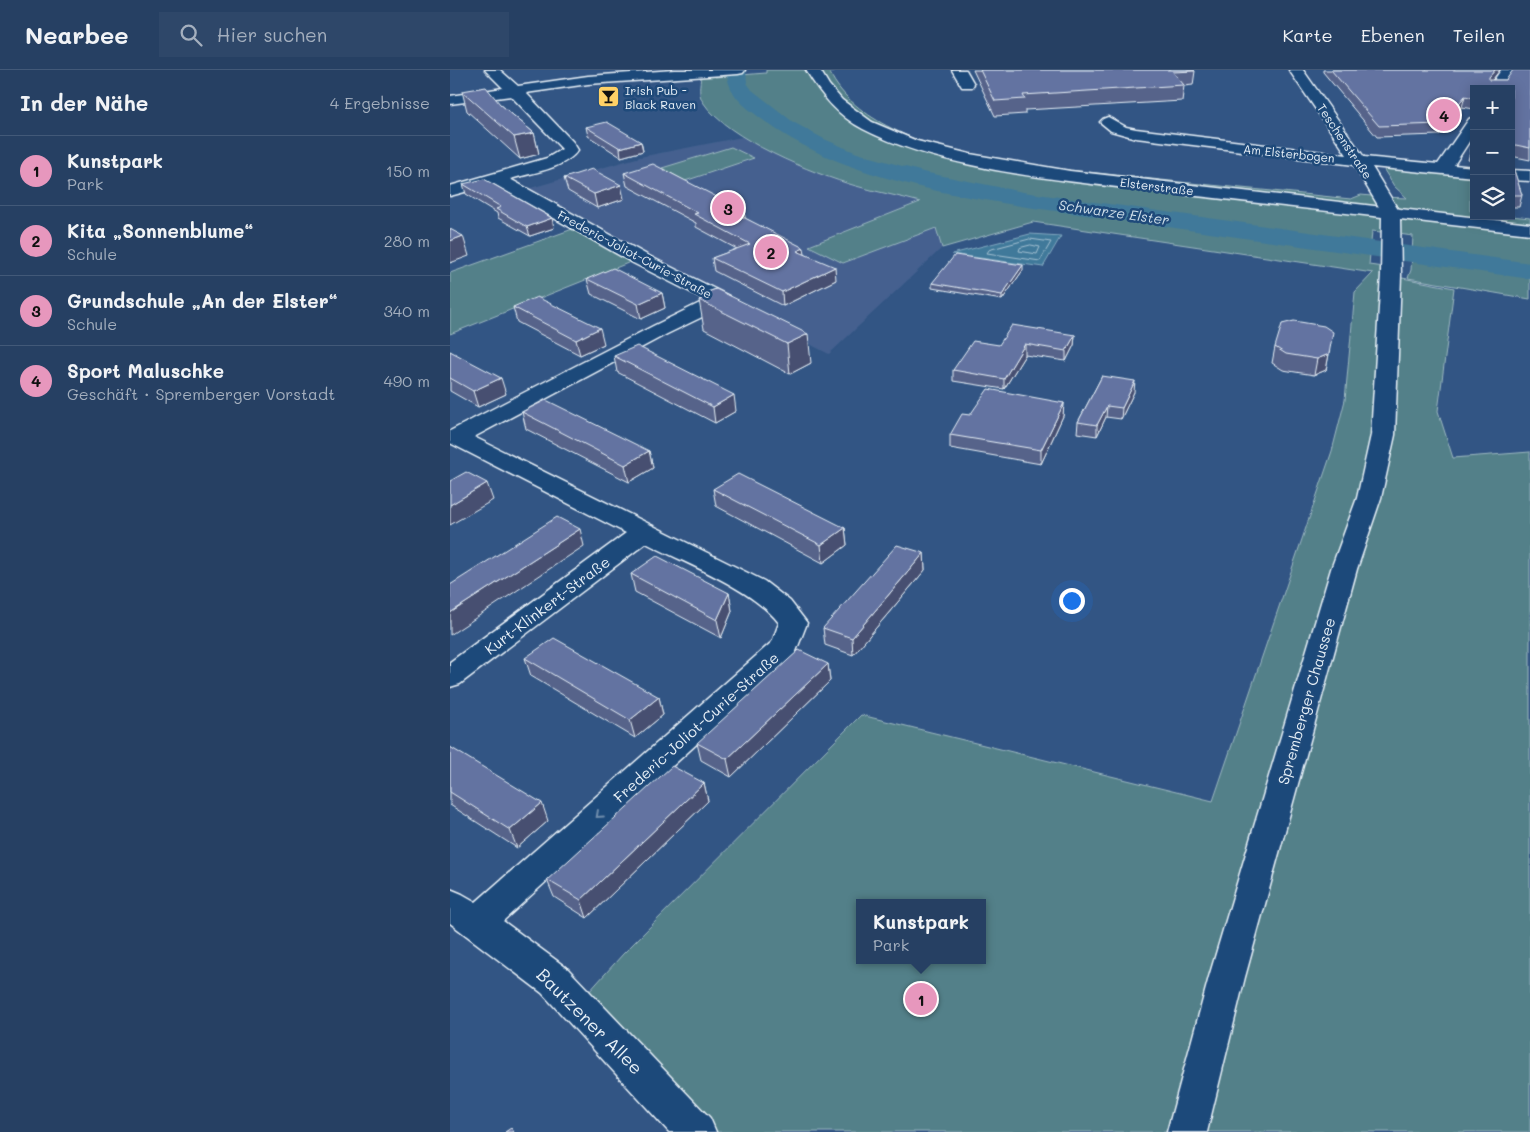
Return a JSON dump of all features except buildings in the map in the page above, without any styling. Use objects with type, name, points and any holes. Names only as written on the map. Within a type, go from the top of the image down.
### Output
[{"type":"street","points":[[450,191],[553,161],[570,150],[568,145],[492,70]]},
{"type":"street","points":[[557,71],[589,74],[738,70]]},
{"type":"street","name":"Elsterstraße","points":[[813,70],[823,87],[837,103],[855,117],[897,138],[950,155],[1035,171],[1530,229]]},
{"type":"street","points":[[959,70],[967,84]]},
{"type":"street","name":"Teschenstraße","points":[[1296,70],[1391,212]]},
{"type":"street","points":[[1498,85],[1508,70]]},
{"type":"street","points":[[450,100],[514,90],[589,74]]},
{"type":"street","name":"Am Elsterbogen","points":[[1108,122],[1112,126],[1124,131],[1146,135],[1358,161],[1470,172]]},
{"type":"street","points":[[1443,169],[1470,128]]},
{"type":"street","points":[[1515,175],[1530,176]]},
{"type":"street","name":"Frederic-Joliot-Curie-Straße","points":[[453,436],[722,300],[640,259],[496,178]]},
{"type":"street","name":"Spremberger Chaussee","points":[[1187,1132],[1237,939],[1344,569],[1371,489],[1383,435],[1391,266],[1391,212]]},
{"type":"street","name":"Frederic-Joliot-Curie-Straße","points":[[453,436],[754,587],[776,602],[793,623],[785,647],[464,913]]},
{"type":"street","name":"Kurt-Klinkert-Straße","points":[[450,677],[644,532]]},
{"type":"street","name":"Bautzener Allee","points":[[464,913],[555,981],[696,1132]]},
{"type":"shaded area","points":[[742,137],[796,164],[856,186],[921,202],[809,246],[843,263],[936,228],[942,248],[829,354],[723,300],[520,191],[640,157]]},
{"type":"green space","points":[[766,70],[836,70],[830,73],[841,90],[873,118],[914,139],[965,154],[1019,164],[1161,180],[1351,199],[1361,195],[1382,197],[1390,213],[1390,233],[1372,231],[1369,265],[1390,268],[1380,434],[1183,1132],[702,1132],[579,1003],[623,954],[861,715],[1213,801],[1332,451],[1345,400],[1355,292],[1373,273],[1033,222],[942,248],[936,228],[843,263],[809,246],[920,202],[864,188],[818,173],[751,142],[715,116],[701,99],[701,76],[714,72],[715,77],[766,73]]},
{"type":"green space","points":[[731,147],[754,158],[685,181],[662,168]]},
{"type":"green space","points":[[1387,168],[1470,174],[1470,220],[1515,220],[1515,216],[1530,218],[1530,299],[1408,278],[1411,270],[1413,236],[1391,233],[1383,197],[1407,198],[1394,186],[1384,170]]},
{"type":"green space","points":[[581,226],[638,259],[450,334],[450,273]]},
{"type":"green space","points":[[1392,276],[1454,288],[1438,411],[1453,458],[1530,452],[1530,1132],[1191,1132],[1372,499]]},
{"type":"water","points":[[1030,234],[1061,236],[1043,267],[952,254]]},
{"type":"waterway","name":"Schwarze Elster","points":[[736,70],[737,83],[742,91],[759,107],[786,127],[816,144],[849,158],[920,179],[1023,199],[1530,271]]},
{"type":"place","name":"Irish Pub - Black Raven","points":[[609,97]]},
{"type":"place","name":"Sport Maluschke","points":[[1444,115]]},
{"type":"place","name":"Grundschule „An der Elster“","points":[[728,208]]},
{"type":"place","name":"Kita „Sonnenblume“","points":[[771,252]]},
{"type":"place","name":"Kunstpark","points":[[921,999]]}]
